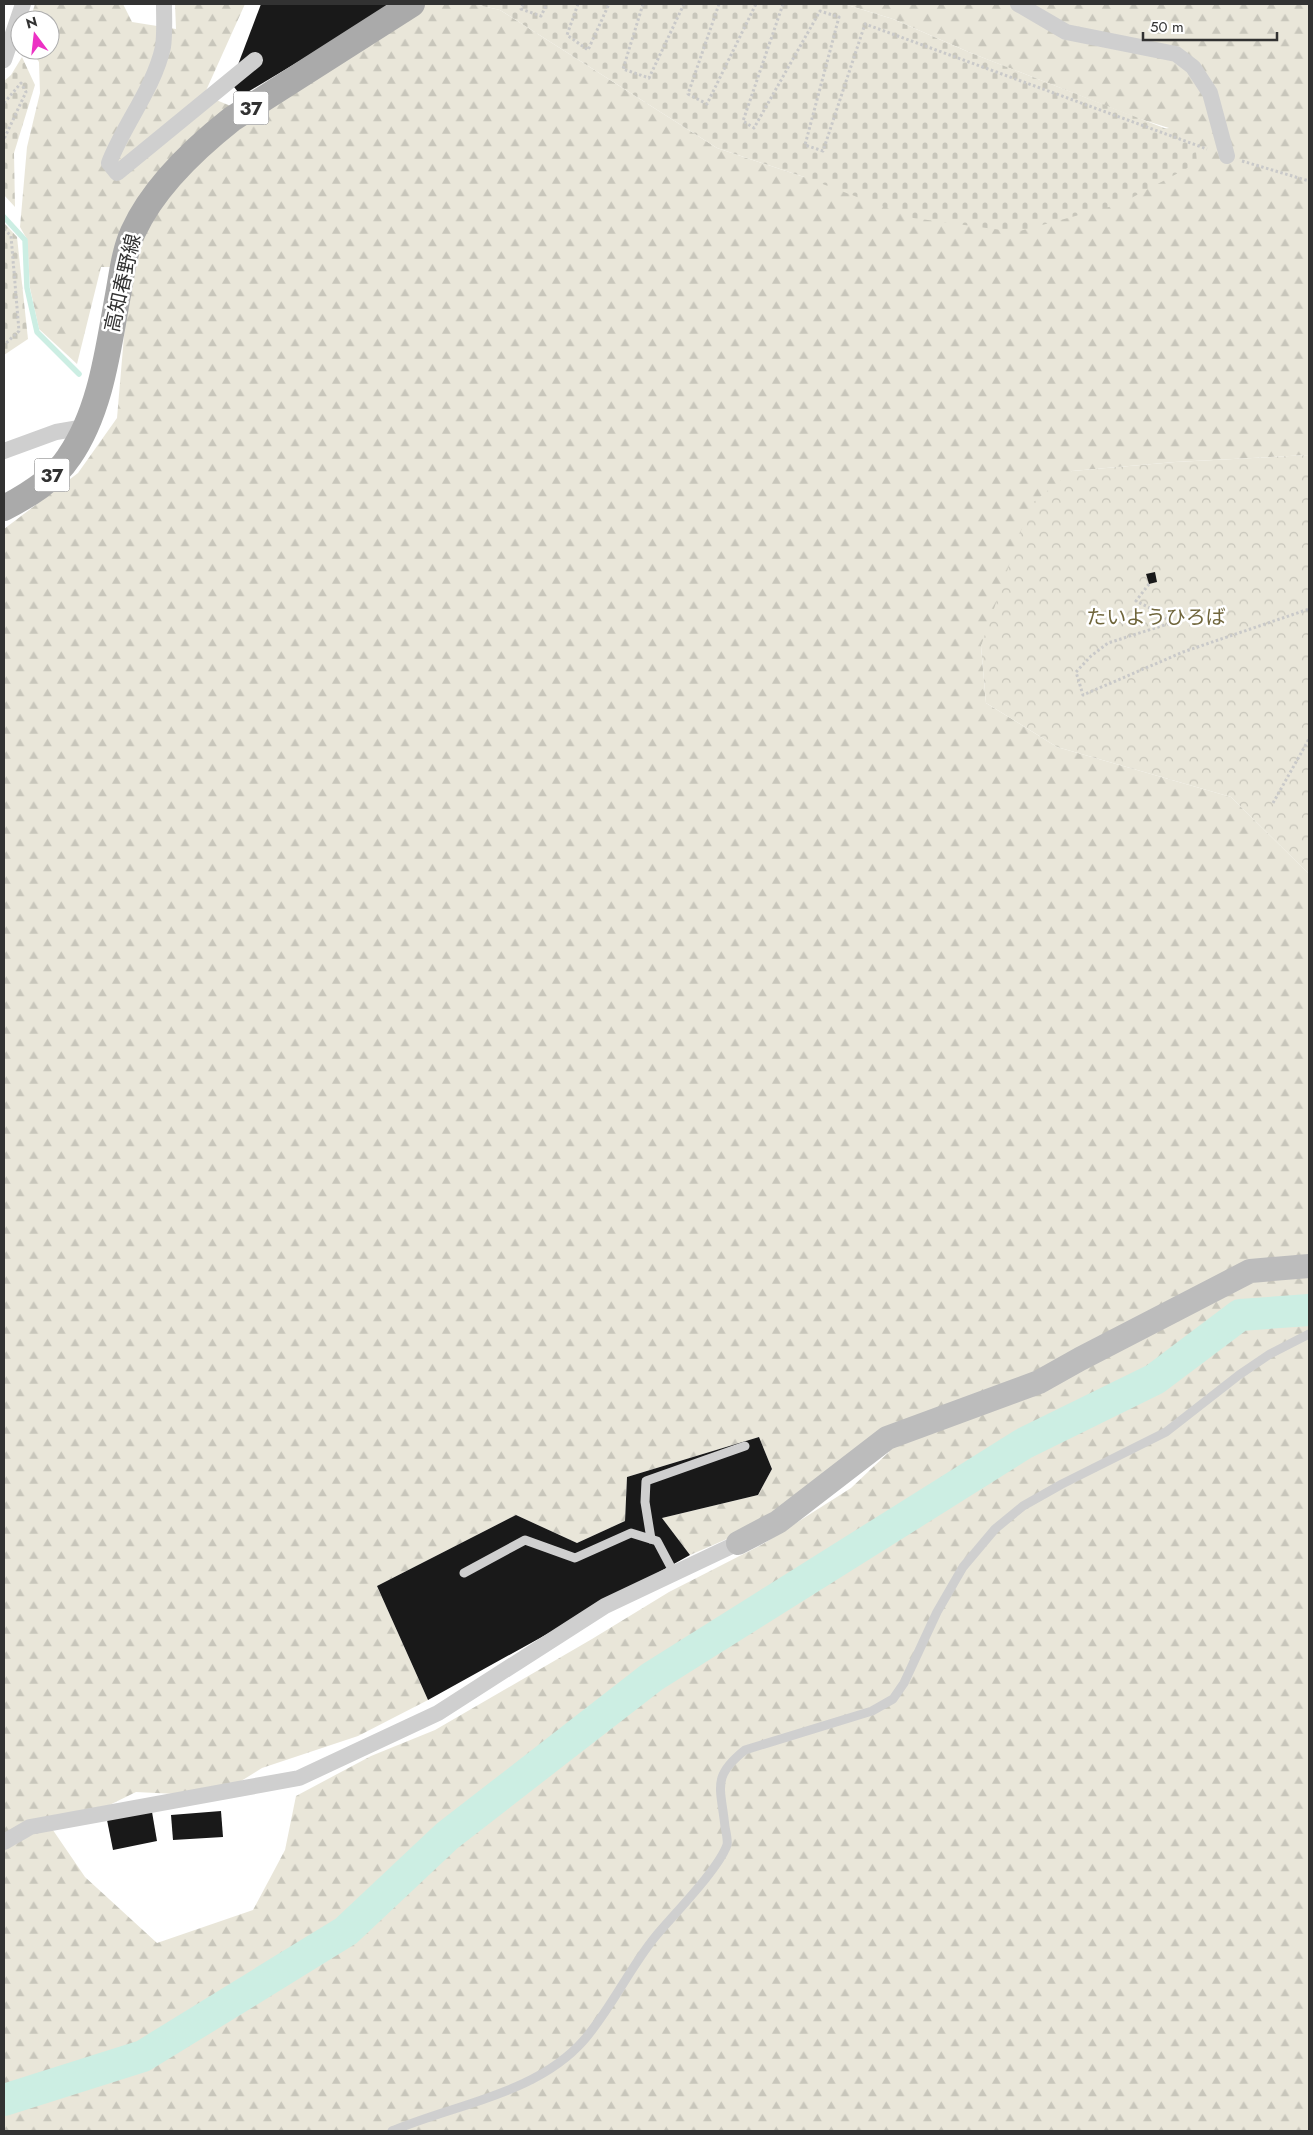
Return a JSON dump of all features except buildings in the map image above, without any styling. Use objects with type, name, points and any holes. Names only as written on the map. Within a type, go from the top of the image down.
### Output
[{"type":"main road","name":"高知春野線","points":[[4,508],[48,479],[69,458],[86,427],[94,408],[108,348],[127,249],[133,232],[161,188],[214,134],[232,119],[412,4]]},
{"type":"street","points":[[4,60],[23,4]]},
{"type":"street","points":[[164,4],[163,46],[148,85],[119,138],[109,163],[117,173],[255,60]]},
{"type":"street","points":[[1018,4],[1066,32],[1164,50],[1182,58],[1193,67],[1210,93],[1227,156]]},
{"type":"street","points":[[4,451],[56,432],[86,427]]},
{"type":"street","points":[[4,1842],[30,1827],[299,1778],[438,1713],[606,1606],[778,1522],[887,1438],[1039,1382],[1080,1358],[1250,1271],[1309,1266]]},
{"type":"lane","points":[[392,2131],[522,2084],[560,2063],[584,2039],[647,1948],[718,1862],[727,1843],[721,1776],[728,1764],[745,1750],[872,1711],[893,1699],[904,1683],[937,1612],[963,1567],[995,1529],[1023,1506],[1062,1484],[1166,1432],[1212,1394],[1255,1364],[1309,1334]]},
{"type":"lane","points":[[651,1539],[645,1502],[646,1481],[745,1446]]},
{"type":"lane","points":[[464,1573],[525,1540],[574,1558],[630,1533],[657,1541],[674,1573]]},
{"type":"path","points":[[523,4],[521,8],[540,16],[547,4]]},
{"type":"path","points":[[578,4],[567,35],[588,50],[609,4]]},
{"type":"path","points":[[643,4],[623,69],[649,78],[684,4]]},
{"type":"path","points":[[719,4],[688,94],[707,104],[756,4]]},
{"type":"path","points":[[783,4],[743,121],[754,128],[820,10],[839,17],[805,145],[823,151],[865,24],[1227,156],[1309,181]]},
{"type":"path","points":[[4,103],[21,84],[26,92],[4,140]]},
{"type":"path","points":[[4,229],[11,236],[19,332],[4,345]]},
{"type":"path","points":[[1149,584],[1136,601],[1160,613],[1171,623],[1108,643],[1091,656],[1076,672],[1083,695],[1183,652],[1309,609]]},
{"type":"path","points":[[1273,803],[1309,740]]},
{"type":"green space","points":[[35,4],[123,4],[132,22],[176,29],[175,4],[245,4],[204,95],[238,109],[424,4],[473,4],[500,10],[717,148],[804,177],[1169,128],[1137,118],[971,53],[893,19],[844,4],[1309,4],[1309,455],[1175,462],[1072,471],[981,646],[986,703],[1057,747],[1231,797],[1309,874],[1309,2131],[4,2131],[4,529],[78,473],[117,418],[127,301],[135,267],[101,267],[77,364],[39,329],[30,288],[27,239],[20,227],[27,147],[40,93],[38,60],[60,60],[60,10],[33,10]],"holes":[[[759,1437],[772,1469],[758,1495],[662,1518],[690,1555],[773,1519],[887,1438],[889,1452],[851,1488],[763,1544],[669,1592],[435,1730],[371,1756],[296,1796],[285,1850],[253,1910],[157,1943],[85,1877],[44,1817],[85,1817],[136,1792],[217,1796],[262,1768],[358,1736],[428,1700],[377,1586],[516,1515],[577,1543],[625,1521],[627,1477]]]},
{"type":"green space","points":[[473,4],[844,4],[893,19],[971,53],[1195,140],[1197,163],[1120,204],[1016,232],[913,218],[804,177],[717,148],[500,10]]},
{"type":"green space","points":[[20,60],[23,60],[35,85],[14,153],[15,207],[4,195],[4,81],[11,75]]},
{"type":"green space","points":[[4,223],[17,237],[28,339],[4,355]]},
{"type":"green space","name":"たいようひろば","points":[[1309,455],[1309,874],[1231,797],[1057,747],[986,703],[981,646],[1030,505],[1072,471],[1175,462]]},
{"type":"waterway","points":[[4,217],[25,240],[27,288],[37,332],[79,374]]},
{"type":"waterway","points":[[4,2100],[143,2056],[346,1931],[447,1836],[652,1677],[1023,1444],[1155,1379],[1240,1315],[1309,1310]]}]
